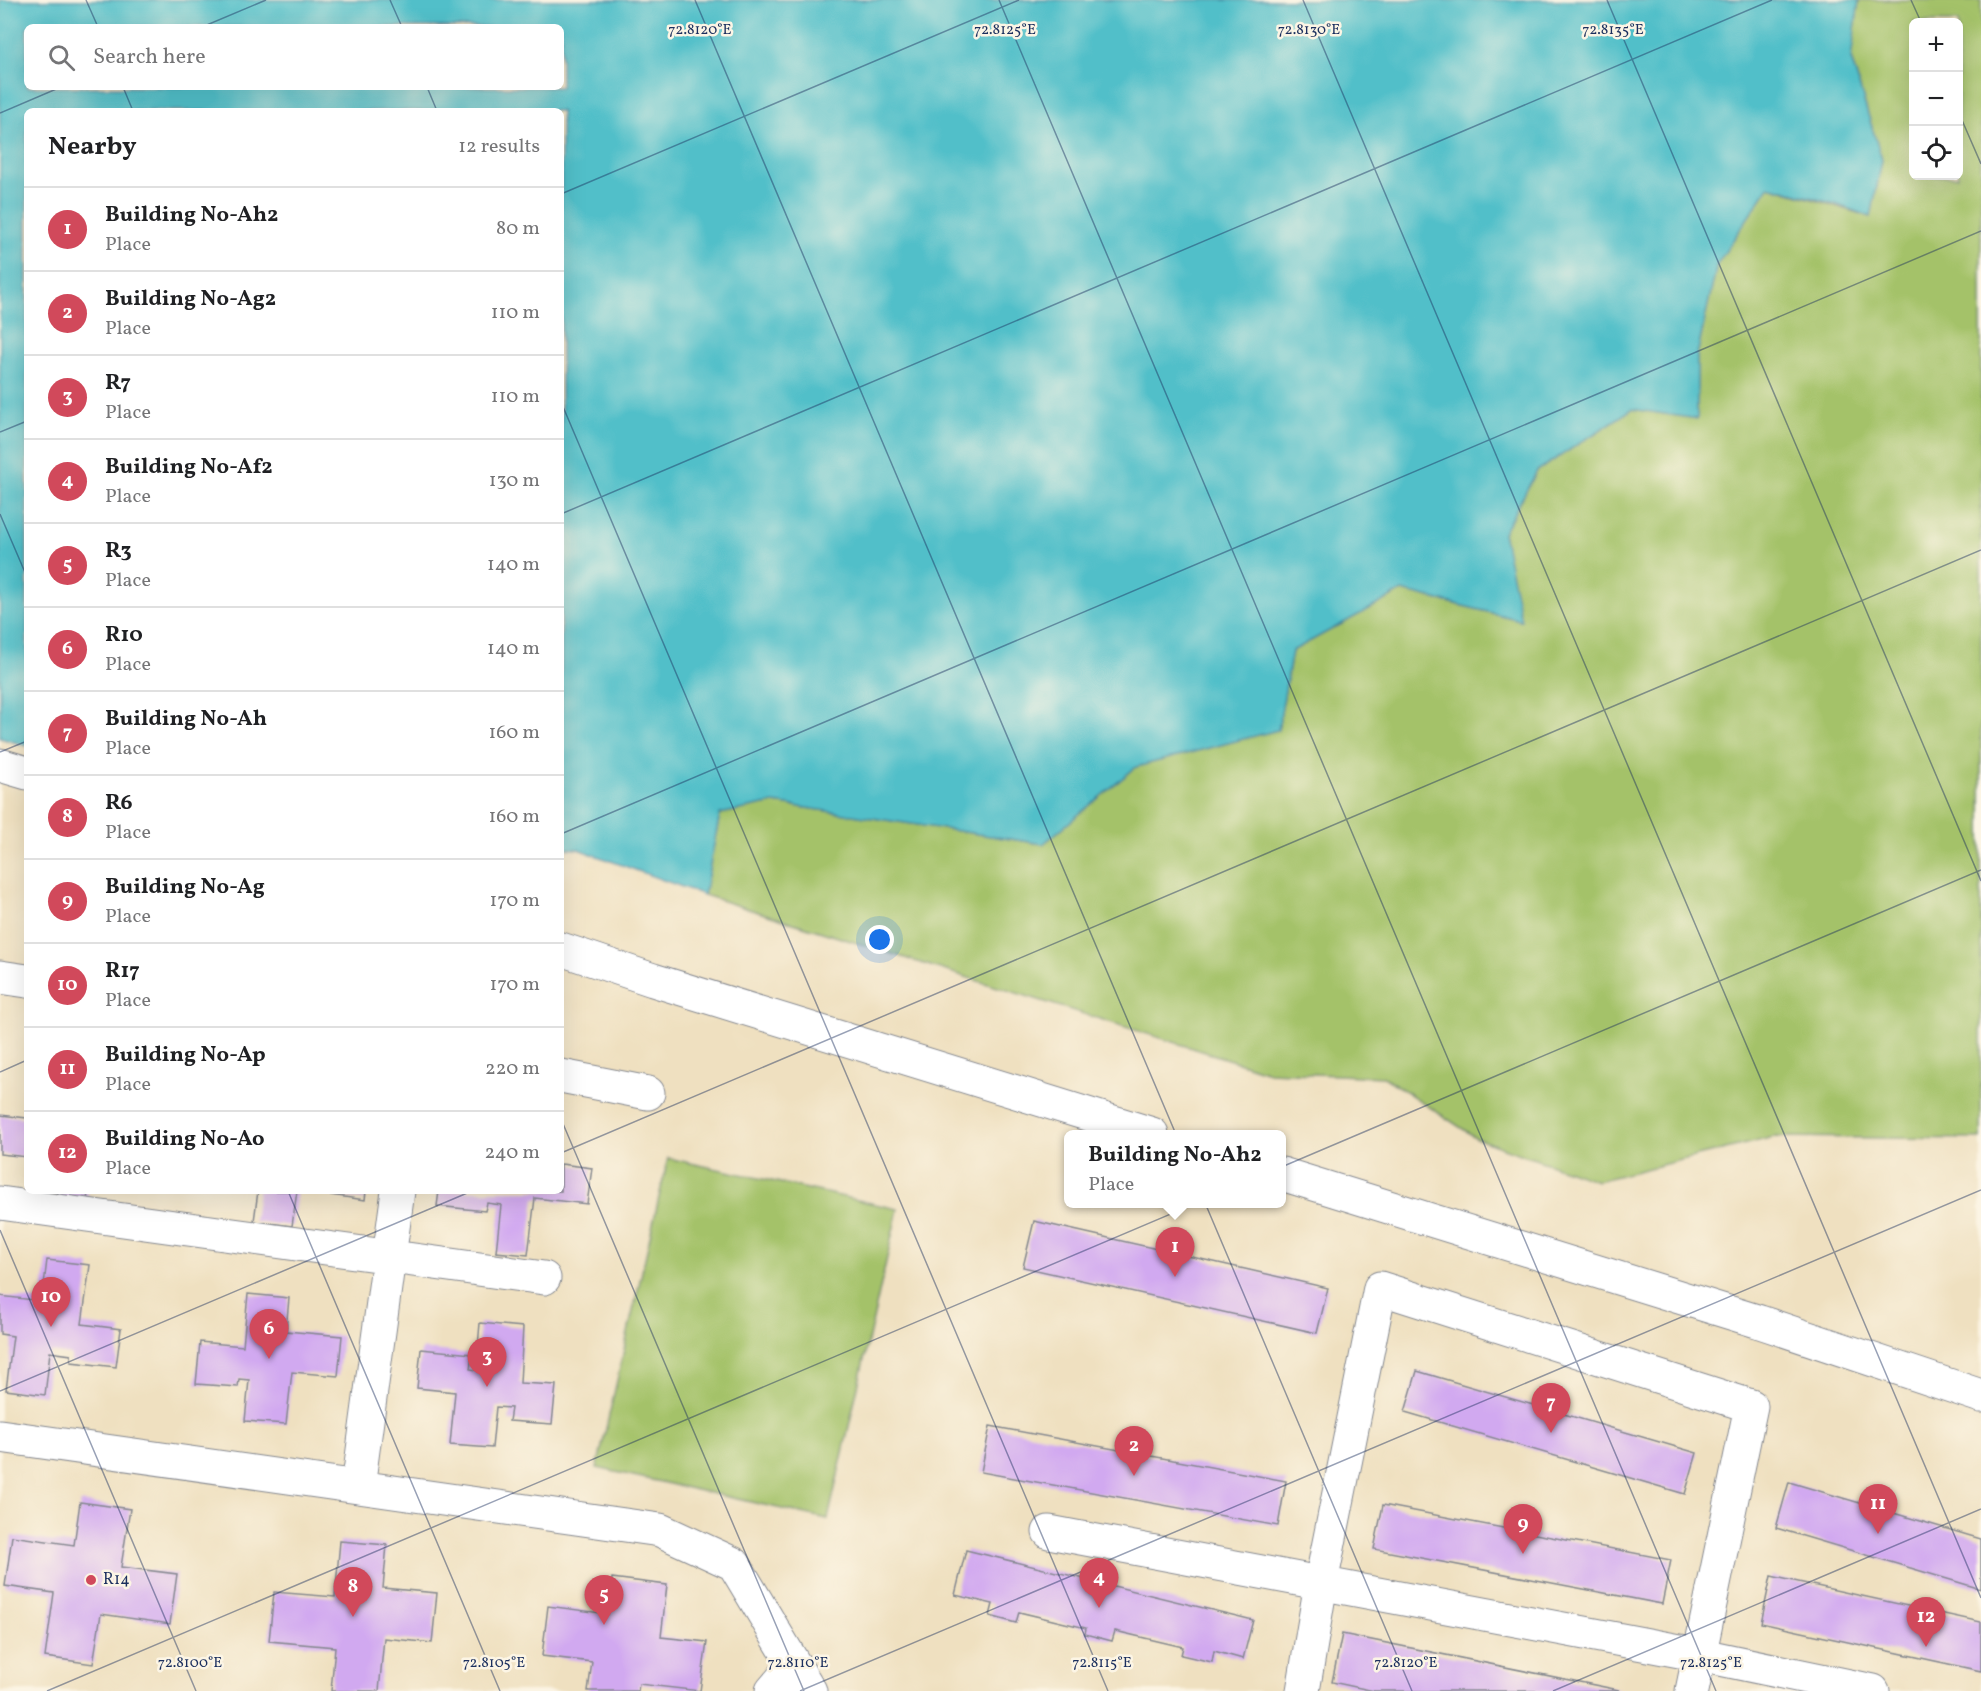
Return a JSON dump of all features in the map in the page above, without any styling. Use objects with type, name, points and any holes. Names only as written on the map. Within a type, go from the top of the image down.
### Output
[{"type":"street","points":[[0,765],[24,772]]},
{"type":"street","points":[[564,950],[653,980],[1139,1130]]},
{"type":"street","points":[[564,1077],[648,1093]]},
{"type":"street","points":[[1286,1176],[1760,1322],[1981,1396]]},
{"type":"street","points":[[358,1487],[398,1194]]},
{"type":"street","points":[[0,1203],[544,1278]]},
{"type":"street","points":[[1303,1691],[1321,1583],[1380,1288],[1751,1406],[1692,1691]]},
{"type":"street","points":[[0,1436],[660,1530],[734,1564],[802,1678],[772,1691]]},
{"type":"street","points":[[1049,1532],[1701,1655],[1873,1691]]},
{"type":"green space","points":[[1859,0],[1981,0],[1981,1139],[1774,1137],[1597,1181],[1478,1139],[1384,1077],[1269,1072],[704,895],[720,814],[774,803],[1043,844],[1136,767],[1278,730],[1292,651],[1402,591],[1520,620],[1503,533],[1537,471],[1632,409],[1697,419],[1697,355],[1717,264],[1769,186],[1871,217],[1882,160],[1851,58]]},
{"type":"green space","points":[[668,1158],[898,1209],[828,1519],[597,1468]]},
{"type":"water","points":[[0,0],[1859,0],[1851,59],[1882,160],[1871,217],[1835,204],[1769,186],[1717,264],[1697,355],[1697,419],[1632,409],[1537,471],[1503,533],[1521,620],[1402,591],[1292,651],[1278,730],[1136,767],[1043,844],[774,803],[720,814],[704,895],[578,849],[564,848],[564,108],[24,108],[24,745],[0,738]]},
{"type":"building","points":[[0,1115],[24,1118],[24,1157],[0,1154]]},
{"type":"building","points":[[564,1164],[592,1168],[587,1204],[535,1198],[528,1255],[496,1252],[501,1205],[487,1203],[485,1211],[437,1206],[439,1194],[564,1194]]},
{"type":"building","points":[[58,1194],[88,1194],[87,1202],[57,1198]]},
{"type":"building","points":[[258,1194],[297,1194],[292,1226],[254,1221]]},
{"type":"building","points":[[323,1194],[366,1194],[365,1200]]},
{"type":"building","points":[[1034,1221],[1328,1288],[1317,1333],[1023,1267]]},
{"type":"building","points":[[47,1260],[90,1265],[82,1324],[121,1329],[116,1367],[71,1362],[71,1355],[50,1352],[45,1395],[6,1390],[13,1336],[0,1334],[0,1296],[42,1301]]},
{"type":"building","points":[[248,1294],[289,1298],[286,1331],[342,1336],[338,1376],[292,1372],[286,1424],[245,1421],[249,1380],[239,1379],[238,1387],[196,1384],[200,1342],[243,1346]]},
{"type":"building","points":[[480,1323],[523,1327],[520,1383],[556,1385],[552,1424],[509,1421],[511,1408],[496,1407],[492,1448],[450,1445],[455,1392],[417,1388],[421,1349],[472,1354],[470,1369],[476,1370]]},
{"type":"building","points":[[1417,1371],[1697,1453],[1685,1494],[1405,1412]]},
{"type":"building","points":[[990,1426],[1286,1481],[1278,1526],[981,1472]]},
{"type":"building","points":[[1789,1482],[1981,1539],[1981,1589],[1776,1528]]},
{"type":"building","name":"R14","points":[[80,1502],[130,1509],[121,1567],[177,1574],[170,1624],[101,1614],[93,1664],[45,1657],[54,1593],[5,1586],[12,1536],[74,1545]]},
{"type":"building","points":[[1383,1505],[1671,1560],[1662,1604],[1374,1549]]},
{"type":"building","points":[[340,1541],[387,1545],[383,1588],[437,1593],[432,1643],[384,1638],[379,1691],[331,1691],[335,1647],[269,1641],[274,1592],[335,1597]]},
{"type":"building","points":[[966,1550],[1253,1620],[1243,1659],[1214,1651],[1212,1662],[1181,1655],[1183,1647],[1115,1631],[1112,1641],[1085,1634],[1086,1628],[1019,1612],[1016,1623],[990,1616],[993,1604],[955,1595]]},
{"type":"building","points":[[1771,1576],[1981,1622],[1981,1671],[1761,1623]]},
{"type":"building","points":[[612,1578],[667,1585],[661,1637],[707,1642],[700,1691],[639,1684],[638,1691],[588,1691],[592,1662],[542,1656],[548,1606],[608,1614]]},
{"type":"building","points":[[1342,1634],[1619,1690],[1374,1691],[1332,1682]]},
{"type":"place","name":"Building No-Ah2","points":[[1175,1277]]},
{"type":"place","name":"R17","points":[[51,1327]]},
{"type":"place","name":"R10","points":[[269,1359]]},
{"type":"place","name":"R7","points":[[487,1387]]},
{"type":"place","name":"Building No-Ah","points":[[1551,1433]]},
{"type":"place","name":"Building No-Ag2","points":[[1134,1476]]},
{"type":"place","name":"Building No-Ap","points":[[1878,1534]]},
{"type":"place","name":"Building No-Ag","points":[[1523,1554]]},
{"type":"place","name":"R14","points":[[91,1580]]},
{"type":"place","name":"Building No-Af2","points":[[1099,1608]]},
{"type":"place","name":"R6","points":[[353,1617]]},
{"type":"place","name":"R3","points":[[604,1625]]},
{"type":"place","name":"Building No-Ao","points":[[1926,1647]]}]
